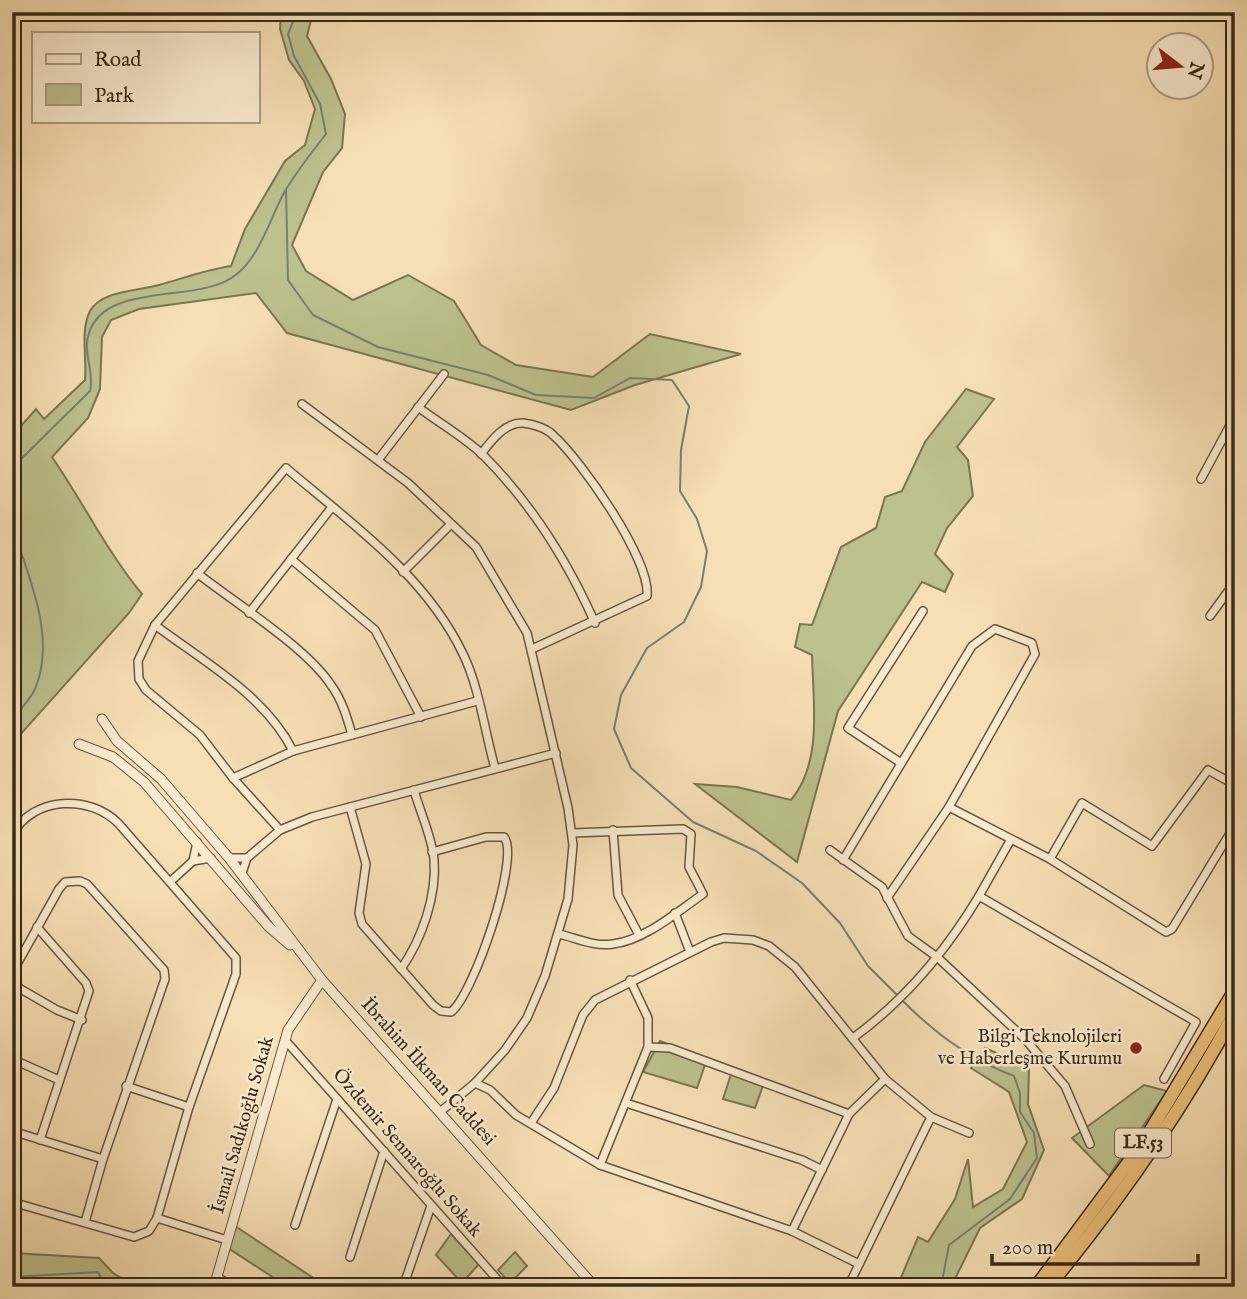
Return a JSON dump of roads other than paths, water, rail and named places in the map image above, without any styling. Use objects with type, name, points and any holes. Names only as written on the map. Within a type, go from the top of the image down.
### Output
[{"type":"highway","name":"LF.53","points":[[1036,1287],[1143,1143],[1235,990]]},
{"type":"highway","name":"LF.53","points":[[1048,1287],[1082,1246],[1153,1146],[1231,1026],[1235,1012]]},
{"type":"street","points":[[378,460],[444,374]]},
{"type":"street","points":[[302,404],[408,482],[476,547],[527,633],[572,834],[571,878],[559,934],[527,1018],[505,1050],[475,1083],[440,1111]]},
{"type":"street","points":[[418,407],[481,454],[546,528],[574,575],[594,623]]},
{"type":"street","points":[[1200,479],[1235,416]]},
{"type":"street","points":[[481,454],[507,428],[521,423],[538,426],[551,433],[570,453],[603,498],[630,543],[649,584],[647,596],[594,623],[531,649]]},
{"type":"street","points":[[280,830],[233,778],[200,735],[146,690],[139,678],[140,654],[156,625],[286,468],[428,596],[465,656],[495,768]]},
{"type":"street","points":[[249,614],[332,507]]},
{"type":"street","points":[[403,572],[451,524]]},
{"type":"street","points":[[291,559],[375,630],[421,717]]},
{"type":"street","points":[[197,573],[300,652],[325,677],[344,708],[352,735]]},
{"type":"street","points":[[1210,616],[1235,582]]},
{"type":"street","points":[[901,763],[848,728],[923,611]]},
{"type":"street","points":[[156,625],[259,704],[281,730],[293,751]]},
{"type":"street","points":[[843,860],[972,646],[995,629],[1032,643],[1035,654],[949,807],[887,898]]},
{"type":"street","points":[[233,778],[293,751],[477,701]]},
{"type":"street","name":"İbrahim İlkman Caddesi","points":[[102,719],[117,741],[161,779],[242,873],[322,980],[595,1287]]},
{"type":"street","points":[[79,744],[113,757],[144,782],[268,926],[303,956]]},
{"type":"street","points":[[242,873],[247,858],[280,830],[323,813],[556,754]]},
{"type":"street","points":[[1050,859],[1082,803],[1152,846],[1209,770],[1235,785]]},
{"type":"street","points":[[401,969],[415,949],[434,877],[432,852],[414,790]]},
{"type":"street","points":[[12,835],[24,817],[43,807],[86,804],[99,807],[109,813],[172,881],[236,958],[236,974],[189,1107],[157,1218],[149,1231],[134,1237],[12,1202]]},
{"type":"street","points":[[350,807],[366,864],[360,919],[437,1009],[446,1012],[456,1009],[465,997],[479,965],[504,879],[508,847],[504,837],[486,837],[432,852]]},
{"type":"street","points":[[949,807],[1010,841],[1050,859],[1163,932],[1169,932],[1235,825]]},
{"type":"street","points":[[559,934],[611,944],[639,934],[703,894],[689,867],[691,834],[684,829],[613,830],[572,834]]},
{"type":"street","points":[[613,830],[618,895],[639,934]]},
{"type":"street","points":[[853,1038],[913,985],[952,941],[1010,841]]},
{"type":"street","points":[[193,861],[197,842]]},
{"type":"street","points":[[830,850],[882,887],[908,936],[937,957],[1025,1039],[1065,1086],[1090,1144]]},
{"type":"street","points":[[172,881],[193,861],[211,858]]},
{"type":"street","points":[[229,858],[247,858]]},
{"type":"street","points":[[12,972],[65,882],[80,881],[164,970],[164,979],[103,1159],[85,1222]]},
{"type":"street","points":[[979,896],[1196,1022],[1164,1079]]},
{"type":"street","points":[[675,913],[690,952]]},
{"type":"street","points":[[37,927],[86,983],[88,999],[40,1140]]},
{"type":"street","points":[[531,1123],[554,1088],[583,1016],[595,1000],[630,980],[724,938],[753,940],[769,946],[795,967],[886,1079],[931,1117],[969,1133]]},
{"type":"street","name":"İsmail Sadıkoğlu Sokak","points":[[215,1282],[285,1041],[296,1015],[322,980]]},
{"type":"street","points":[[600,1165],[648,1048],[648,1018],[630,980]]},
{"type":"street","points":[[12,984],[57,1010],[82,1020]]},
{"type":"street","name":"Özdemir Sennaroğlu Sokak","points":[[285,1041],[505,1287]]},
{"type":"street","points":[[648,1048],[670,1048],[849,1114]]},
{"type":"street","points":[[12,1059],[60,1080]]},
{"type":"street","points":[[792,1231],[849,1114],[886,1079]]},
{"type":"street","points":[[475,1083],[489,1090],[516,1115],[600,1165],[792,1231],[859,1264]]},
{"type":"street","points":[[127,1086],[189,1107]]},
{"type":"street","points":[[295,1226],[337,1099]]},
{"type":"street","points":[[626,1103],[802,1160],[822,1170]]},
{"type":"street","points":[[848,1287],[931,1117]]},
{"type":"street","points":[[12,1131],[103,1159]]},
{"type":"street","points":[[350,1257],[384,1150]]},
{"type":"street","points":[[404,1287],[432,1206]]},
{"type":"street","points":[[157,1218],[228,1240]]},
{"type":"street","points":[[215,1282],[234,1287]]},
{"type":"waterway","points":[[12,468],[90,391],[87,340],[99,317],[114,306],[134,299],[201,289],[221,283],[237,274],[253,256],[285,191],[326,134],[320,104],[294,56],[288,34],[297,12]]},
{"type":"waterway","points":[[286,190],[288,280],[313,315],[378,347],[488,375],[536,395],[594,398],[630,378],[672,380],[689,406],[681,450],[680,491],[697,519],[707,551],[701,587],[684,622],[647,648],[621,695],[614,729],[631,768],[693,822],[756,851],[802,883],[840,923],[868,966],[897,995]]},
{"type":"waterway","points":[[12,526],[38,606],[43,648],[35,689],[12,719]]},
{"type":"waterway","points":[[901,999],[953,1044],[1014,1076],[1020,1093],[1020,1112],[1034,1133],[1037,1158],[1010,1199],[949,1245],[941,1287]]},
{"type":"waterway","points":[[12,1277],[98,1272],[105,1287]]},
{"type":"place","name":"Bilgi Teknolojileri ve Haberleşme Kurumu","points":[[1136,1048]]}]
